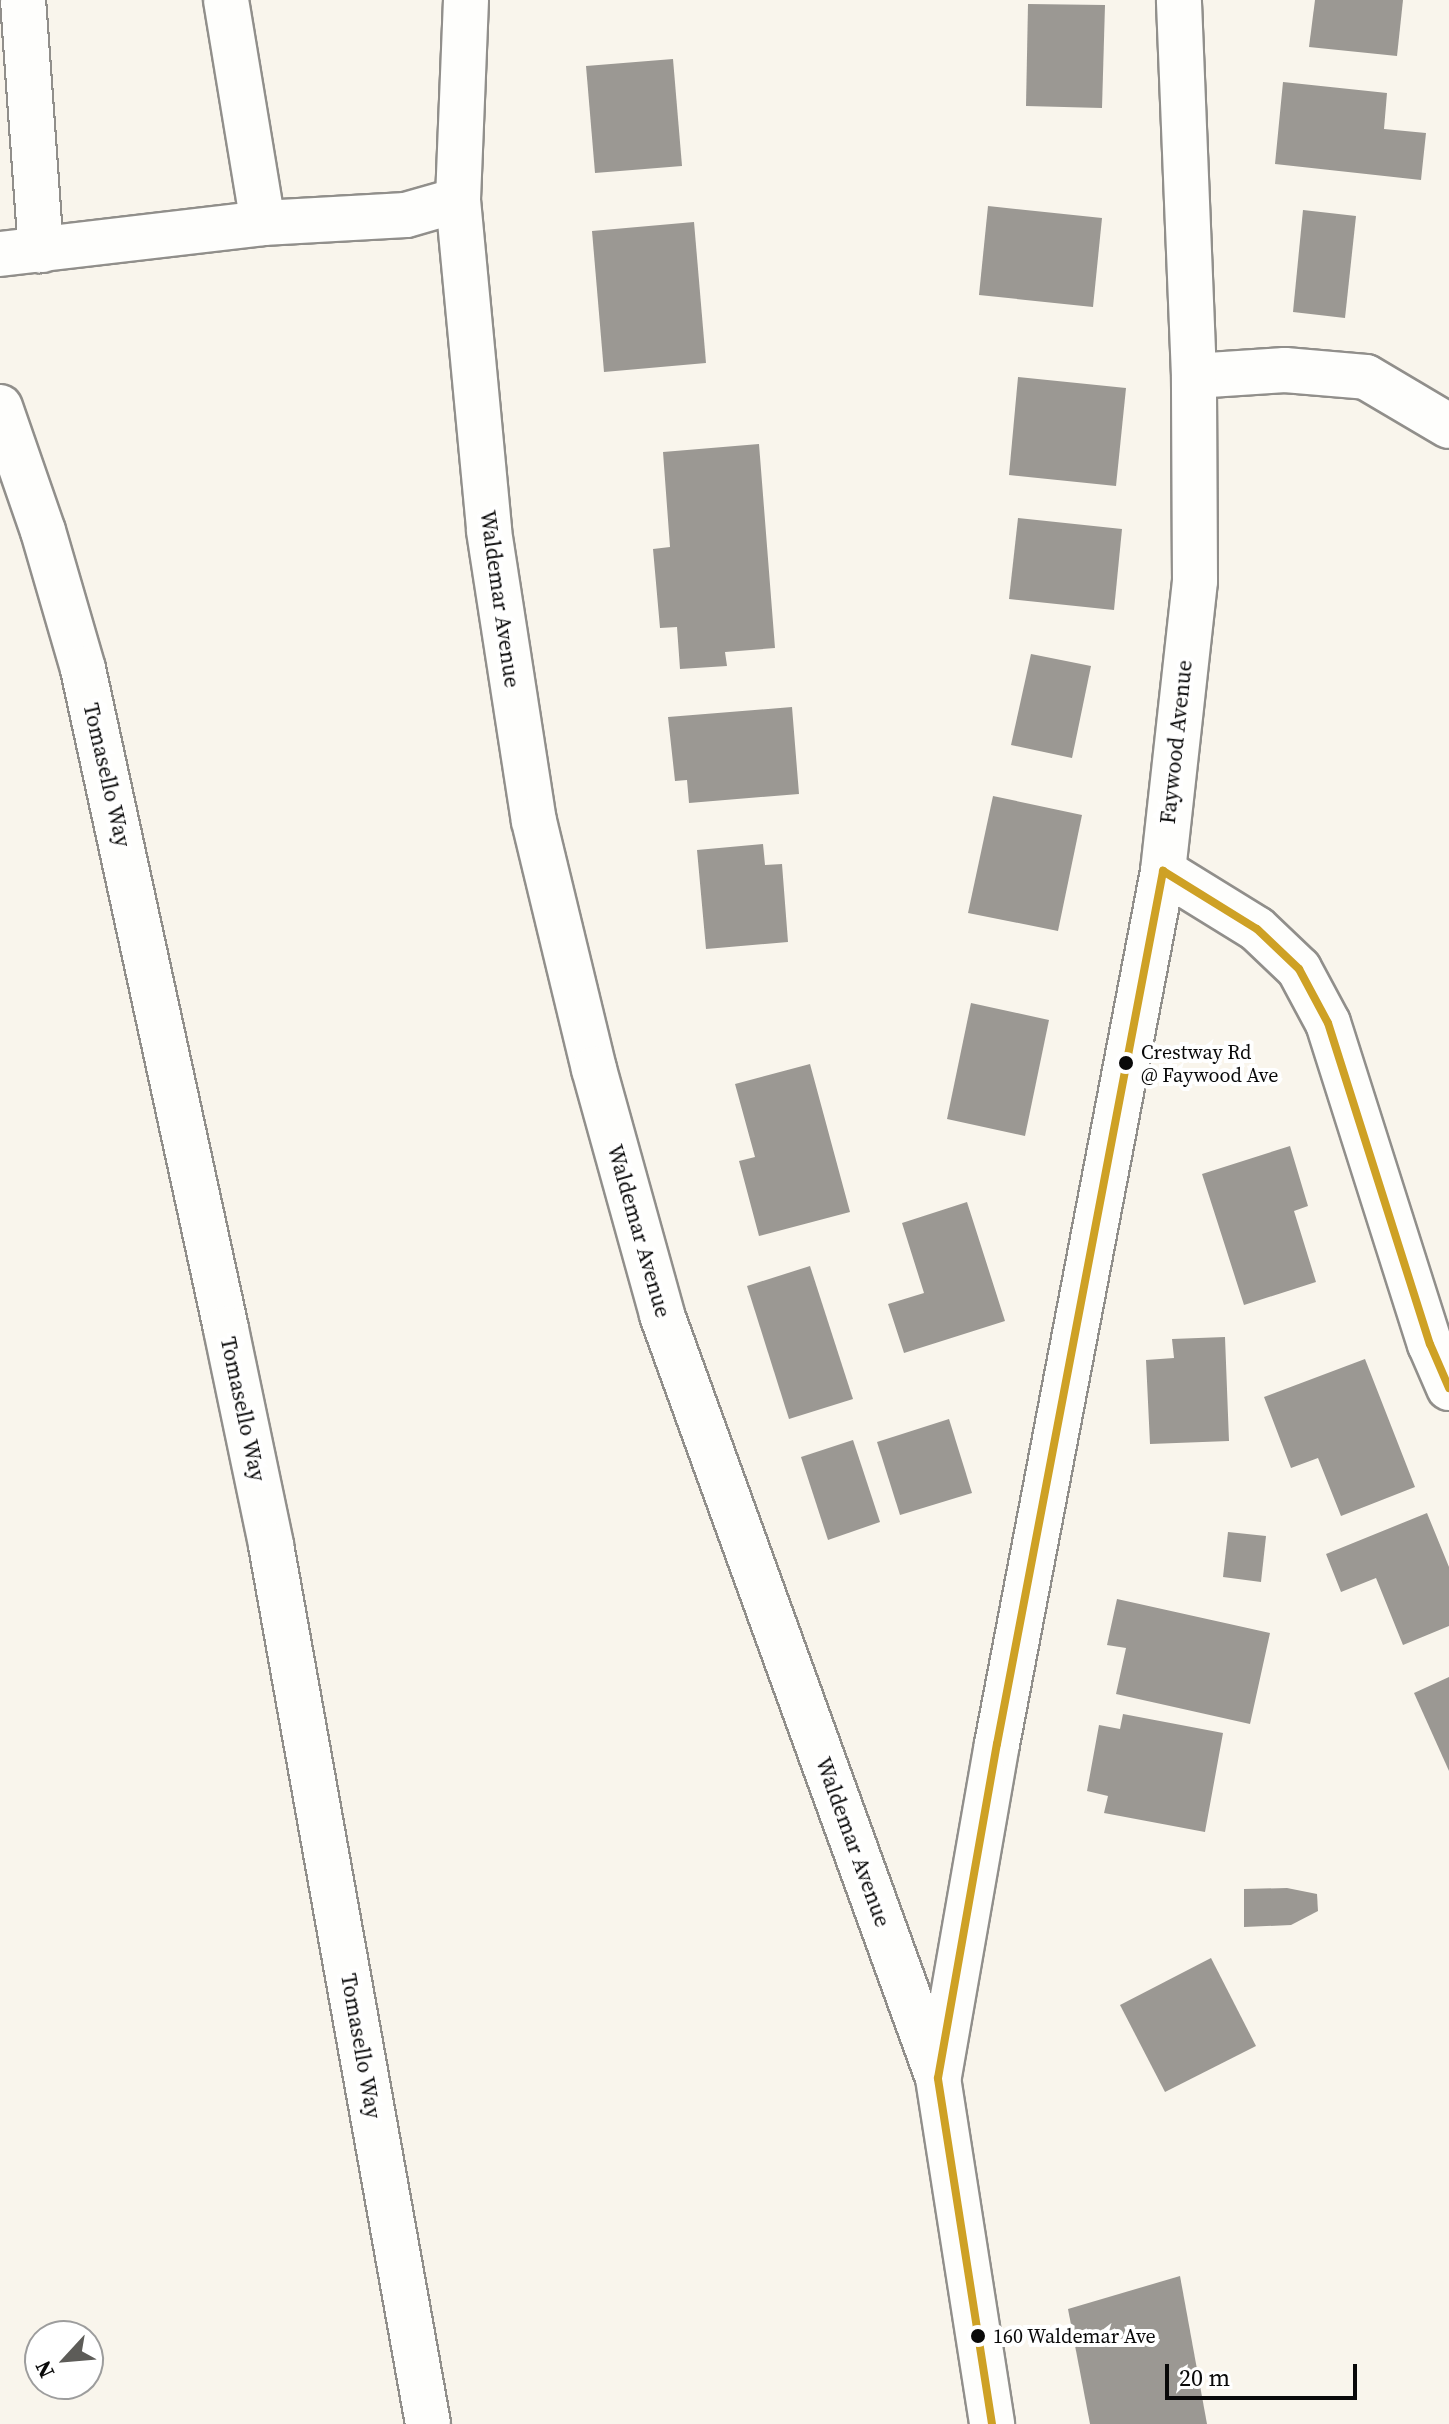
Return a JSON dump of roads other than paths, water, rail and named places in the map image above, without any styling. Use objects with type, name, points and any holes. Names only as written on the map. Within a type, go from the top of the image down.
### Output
[{"type":"street","points":[[23,0],[20,252],[263,223],[406,215],[458,200]]},
{"type":"street","points":[[226,0],[263,223]]},
{"type":"street","name":"Waldemar Avenue","points":[[466,0],[458,200],[489,531],[534,821],[594,1069],[662,1315],[938,2078],[992,2424]]},
{"type":"street","name":"Faywood Avenue","points":[[938,2078],[997,1744],[1163,871],[1195,581],[1194,376],[1179,0]]},
{"type":"street","points":[[1194,376],[1285,370],[1366,377],[1449,426]]},
{"type":"street","name":"Tomasello Way","points":[[0,407],[43,531],[83,669],[220,1298],[271,1545],[428,2424]]},
{"type":"street","points":[[1163,871],[1257,929],[1299,969],[1328,1023],[1430,1344],[1449,1388]]},
{"type":"place","name":"Crestway Rd @ Faywood Ave","points":[[1126,1063]]},
{"type":"place","name":"160 Waldemar Ave","points":[[978,2336]]}]
